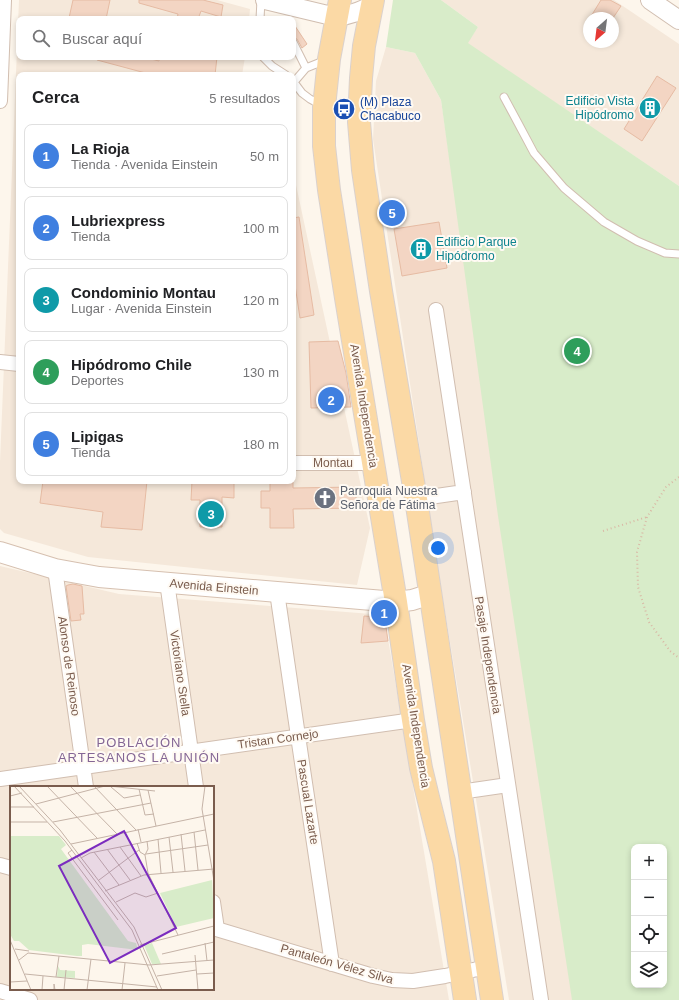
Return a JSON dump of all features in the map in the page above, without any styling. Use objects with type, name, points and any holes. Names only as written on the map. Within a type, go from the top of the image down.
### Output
[{"type":"main road","name":"Avenida Independencia","points":[[355,9],[332,61],[324,146],[329,190],[346,298],[374,463],[413,599],[460,792],[474,970],[466,1000]]},
{"type":"main road","name":"Avenida Independencia","points":[[355,9],[365,39],[361,78],[360,122],[363,170],[381,291],[416,499],[413,599],[413,720],[424,782],[474,970],[492,1000]]},
{"type":"main road","name":"Avenida Einstein","points":[[0,552],[55,569],[99,577],[278,592],[413,599]]},
{"type":"street","points":[[0,101],[1,22],[4,0]]},
{"type":"street","points":[[265,0],[291,10],[355,9]]},
{"type":"street","points":[[650,0],[679,20]]},
{"type":"street","name":"Pasaje Independencia","points":[[436,310],[541,1000]]},
{"type":"street","points":[[0,362],[16,364]]},
{"type":"street","name":"Montau","points":[[296,463],[374,463]]},
{"type":"street","points":[[416,499],[464,492]]},
{"type":"street","name":"Alonso de Reinoso","points":[[55,569],[86,786]]},
{"type":"street","name":"Victoriano Stella","points":[[167,582],[196,786]]},
{"type":"street","name":"Pascual Lazarte","points":[[278,592],[332,964]]},
{"type":"street","name":"Tristan Cornejo","points":[[0,779],[413,720]]},
{"type":"street","points":[[460,792],[508,785]]},
{"type":"street","points":[[0,865],[10,868]]},
{"type":"street","points":[[214,915],[215,928]]},
{"type":"street","name":"Pantaleón Vélez Silva","points":[[215,928],[332,964],[392,980],[413,981],[474,970]]},
{"type":"street","points":[[0,991],[30,1000]]},
{"type":"lane","points":[[260,16],[261,0]]},
{"type":"lane","points":[[296,48],[306,68]]},
{"type":"lane","points":[[266,60],[281,72]]},
{"type":"lane","points":[[296,80],[306,68],[332,61]]},
{"type":"lane","points":[[296,85],[302,93],[310,99],[328,105]]},
{"type":"lane","points":[[504,97],[534,153],[564,188],[604,222],[637,241],[666,253],[679,254]]},
{"type":"lane","points":[[367,246],[396,422]]},
{"type":"path","points":[[679,477],[666,487],[646,518],[637,552],[638,587],[649,622],[670,651],[679,658]]},
{"type":"path","points":[[603,531],[646,518]]},
{"type":"shaded area","points":[[19,0],[217,0],[250,9],[249,16],[18,16]]},
{"type":"shaded area","points":[[441,0],[614,0],[679,44],[679,186],[467,43],[478,27]]},
{"type":"shaded area","points":[[386,47],[415,53],[441,100],[573,1000],[509,1000],[439,575],[373,139],[376,81]]},
{"type":"shaded area","points":[[17,60],[244,60],[242,72],[16,72]]},
{"type":"shaded area","points":[[16,73],[16,484],[296,484],[296,185],[370,528],[357,585],[88,557],[4,533],[0,529],[0,462]]},
{"type":"shaded area","points":[[0,566],[119,594],[384,615],[449,1000],[0,1000]]},
{"type":"green space","points":[[393,0],[441,0],[478,27],[468,43],[679,186],[679,1000],[572,1000],[498,516],[441,100],[415,53],[386,47]]},
{"type":"building","points":[[73,0],[110,0],[107,16],[69,16]]},
{"type":"building","points":[[139,0],[203,0],[223,5],[221,16],[201,11],[199,16],[178,16],[178,14],[139,3]]},
{"type":"building","points":[[601,0],[610,0],[621,6],[617,12],[594,12]]},
{"type":"building","points":[[296,28],[307,44],[302,48],[297,39]]},
{"type":"building","points":[[97,60],[217,60],[215,72],[142,72]]},
{"type":"building","name":"Edificio Vista Hipódromo","points":[[657,76],[676,88],[642,141],[624,129]]},
{"type":"building","points":[[399,206],[401,218],[385,221],[383,208]]},
{"type":"building","points":[[299,217],[314,315],[300,318],[296,292],[296,218]]},
{"type":"building","name":"Edificio Parque Hipódromo","points":[[439,222],[447,268],[402,276],[394,229]]},
{"type":"building","points":[[338,341],[346,373],[351,407],[311,408],[309,342]]},
{"type":"building","points":[[43,484],[147,484],[142,530],[101,527],[103,512],[40,503]]},
{"type":"building","points":[[192,484],[234,484],[234,498],[222,497],[222,527],[200,527],[200,500],[191,500]]},
{"type":"building","points":[[270,484],[293,484],[293,488],[356,487],[356,508],[293,509],[294,528],[270,528],[270,508],[261,508],[261,491],[270,491]]},
{"type":"building","points":[[73,584],[82,586],[84,614],[80,614],[81,620],[71,621],[66,586]]},
{"type":"building","points":[[364,616],[380,617],[385,620],[388,641],[361,643]]},
{"type":"place","name":"Edificio Vista Hipódromo","points":[[650,108]]},
{"type":"place","name":"(M) Plaza Chacabuco","points":[[344,109]]},
{"type":"place","name":"Lipigas","points":[[392,213]]},
{"type":"place","name":"Edificio Parque Hipódromo","points":[[421,249]]},
{"type":"place","name":"Hipódromo Chile","points":[[577,351]]},
{"type":"place","name":"Lubriexpress","points":[[331,400]]},
{"type":"place","name":"Parroquia Nuestra Señora de Fátima","points":[[325,498]]},
{"type":"place","name":"Condominio Montau","points":[[211,514]]},
{"type":"place","name":"La Rioja","points":[[384,613]]},
{"type":"district","name":"POBLACIÓN ARTESANOS LA UNIÓN","points":[[139,750]]}]
